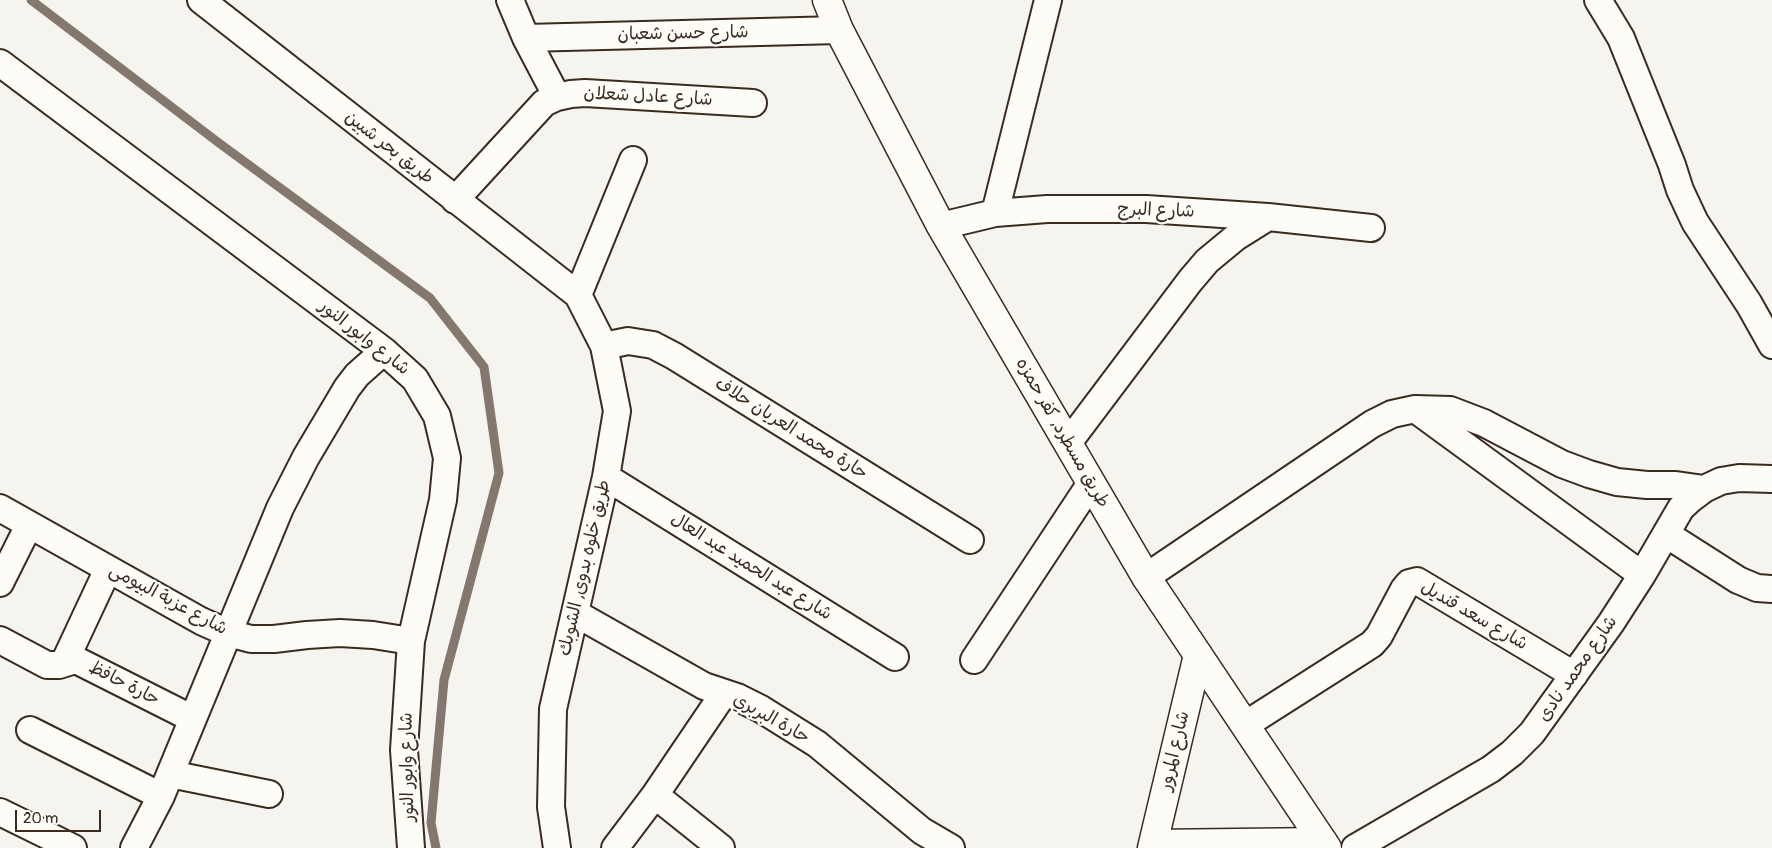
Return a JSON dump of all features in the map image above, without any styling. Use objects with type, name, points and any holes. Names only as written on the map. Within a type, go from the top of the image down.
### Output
[{"type":"main road","name":"طريق مسطرد, كفر حمزه","points":[[827,0],[840,30],[941,226],[1146,577],[1325,845]]},
{"type":"main road","name":"شارع المرور","points":[[1152,846],[1198,654]]},
{"type":"main road","points":[[1152,846],[1325,845]]},
{"type":"street","name":"طريق بحر شبين","points":[[200,0],[578,295]]},
{"type":"street","points":[[455,200],[551,100],[510,0]]},
{"type":"street","points":[[994,214],[1048,0]]},
{"type":"street","points":[[1598,0],[1621,38],[1672,165],[1680,190],[1695,222],[1749,304],[1772,345]]},
{"type":"street","name":"شارع حسن شعبان","points":[[526,38],[840,30]]},
{"type":"street","name":"شارع وابور النور","points":[[0,63],[384,351],[416,379],[437,416],[447,458],[443,500],[410,640],[404,750],[411,848]]},
{"type":"street","name":"شارع عادل شعلان","points":[[551,100],[571,94],[585,93],[753,103]]},
{"type":"street","points":[[578,295],[633,160]]},
{"type":"street","name":"شارع البرج","points":[[941,226],[994,214],[1047,209],[1146,209],[1268,217],[1371,228]]},
{"type":"street","points":[[1068,443],[1208,260],[1236,237],[1268,217]]},
{"type":"street","name":"طريق خلوه بدوى, الشوبك","points":[[558,848],[550,807],[553,709],[606,477],[617,411],[604,346],[578,295]]},
{"type":"street","name":"حارة محمد العريان حلاف","points":[[604,346],[628,341],[653,345],[674,356],[970,540]]},
{"type":"street","points":[[134,848],[165,785],[280,508],[306,457],[347,388],[357,375],[384,351]]},
{"type":"street","points":[[1146,577],[1372,424],[1392,414],[1415,409],[1450,410],[1484,424],[1562,464],[1589,474],[1627,483],[1676,485],[1704,489]]},
{"type":"street","points":[[1415,409],[1642,575]]},
{"type":"street","name":"شارع عبد الحميد عبد العال","points":[[606,477],[896,657]]},
{"type":"street","name":"شارع محمد نادى","points":[[1355,848],[1491,770],[1532,733],[1642,575],[1681,508],[1692,498],[1704,489],[1721,481],[1739,478],[1772,479]]},
{"type":"street","points":[[974,660],[1091,483]]},
{"type":"street","name":"شارع عزبة البيومى","points":[[0,508],[201,621],[228,634],[251,639],[274,639],[340,633],[410,640]]},
{"type":"street","points":[[0,583],[29,524]]},
{"type":"street","points":[[1666,534],[1738,580],[1757,588],[1772,590]]},
{"type":"street","points":[[64,662],[108,568]]},
{"type":"street","name":"شارع سعد قنديل","points":[[1245,725],[1372,644],[1379,636],[1409,583],[1417,581],[1574,674]]},
{"type":"street","name":"حارة البربري","points":[[576,613],[704,686],[761,709],[817,744],[922,831],[951,848]]},
{"type":"street","name":"حارة حافظ","points":[[0,640],[47,665],[53,666],[75,660],[80,662],[193,719]]},
{"type":"street","points":[[614,848],[656,795],[724,693]]},
{"type":"street","points":[[30,730],[165,785],[269,794]]},
{"type":"street","points":[[656,795],[721,848]]},
{"type":"street","points":[[0,812],[73,848]]},
{"type":"waterway","points":[[31,0],[219,143],[430,298],[484,367],[499,473],[444,680],[431,823],[436,848]]}]
